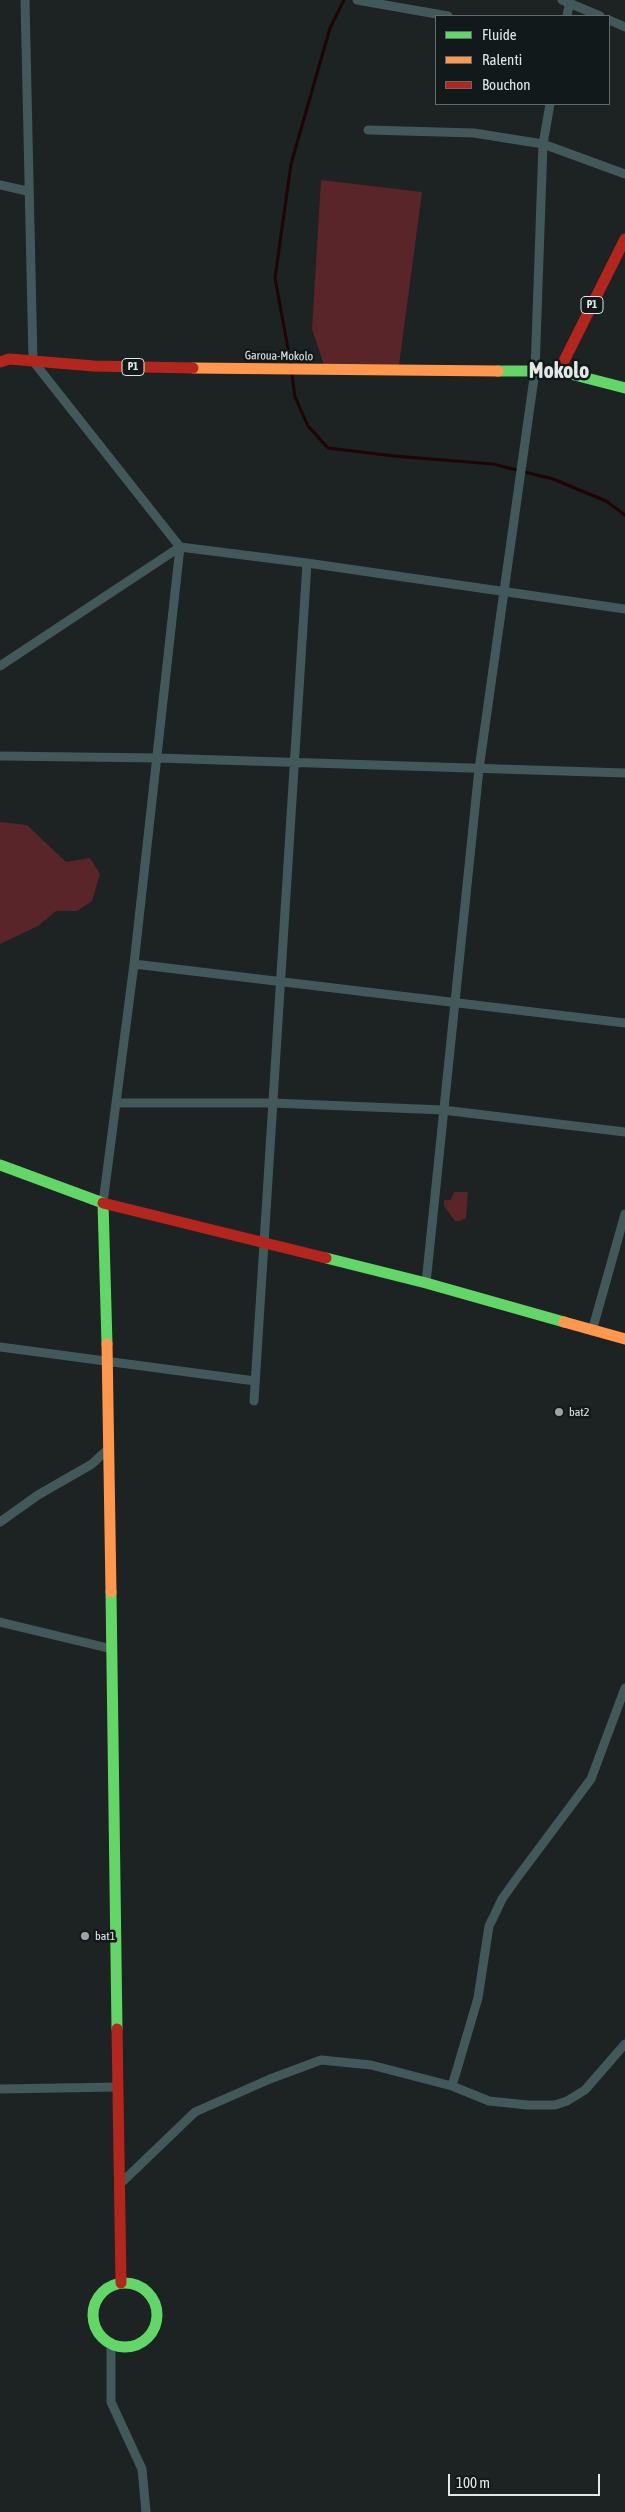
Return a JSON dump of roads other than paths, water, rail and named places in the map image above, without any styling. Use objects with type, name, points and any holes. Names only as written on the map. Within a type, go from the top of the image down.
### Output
[{"type":"street","points":[[25,0],[27,191],[33,361],[180,547],[134,964],[103,1203],[108,1362],[120,2283]]},
{"type":"street","points":[[357,0],[442,15]]},
{"type":"street","points":[[567,15],[567,1],[598,15]]},
{"type":"street","points":[[610,20],[625,26]]},
{"type":"street","points":[[426,1283],[479,769],[535,371],[543,144],[550,105]]},
{"type":"street","points":[[368,130],[474,133],[543,144],[625,174]]},
{"type":"street","points":[[0,185],[27,191]]},
{"type":"street","name":"P1","points":[[558,371],[625,239]]},
{"type":"street","name":"Garoua-Mokolo","points":[[3,359],[94,366],[318,370],[558,371],[625,388]]},
{"type":"street","points":[[0,666],[180,547],[307,562],[625,610]]},
{"type":"street","points":[[254,1401],[307,562]]},
{"type":"street","points":[[0,756],[157,758],[625,773]]},
{"type":"street","points":[[134,964],[625,1023]]},
{"type":"street","points":[[116,1103],[273,1103],[443,1110],[625,1132]]},
{"type":"street","points":[[0,1165],[103,1203],[426,1283],[625,1339]]},
{"type":"street","points":[[592,1331],[625,1214]]},
{"type":"street","points":[[0,1347],[256,1381]]},
{"type":"street","points":[[0,1522],[38,1495],[92,1464],[108,1449]]},
{"type":"street","points":[[0,1622],[112,1649]]},
{"type":"street","points":[[452,2086],[478,1998],[489,1926],[502,1899],[591,1779],[625,1688]]},
{"type":"street","points":[[119,2185],[195,2112],[270,2079],[321,2060],[371,2065],[452,2086],[489,2101],[527,2105],[555,2105],[567,2101],[585,2090],[625,2044]]},
{"type":"street","points":[[0,2089],[118,2087]]},
{"type":"street","points":[[120,2283],[139,2286],[149,2293],[156,2304],[157,2317],[154,2329],[141,2342],[123,2348],[111,2344],[100,2337],[94,2326],[92,2313],[95,2301],[103,2291],[120,2283]]},
{"type":"street","points":[[111,2344],[110,2402],[142,2469],[146,2512]]},
{"type":"waterway","points":[[291,365],[275,278],[291,164],[330,28],[344,0]]},
{"type":"waterway","points":[[292,374],[295,397],[308,426],[328,448],[394,456],[493,464],[553,479],[606,501],[625,515]]},
{"type":"place","name":"bat2","points":[[559,1412]]},
{"type":"place","name":"bat1","points":[[85,1936]]},
{"type":"district","name":"Mokolo","points":[[559,371]]}]
